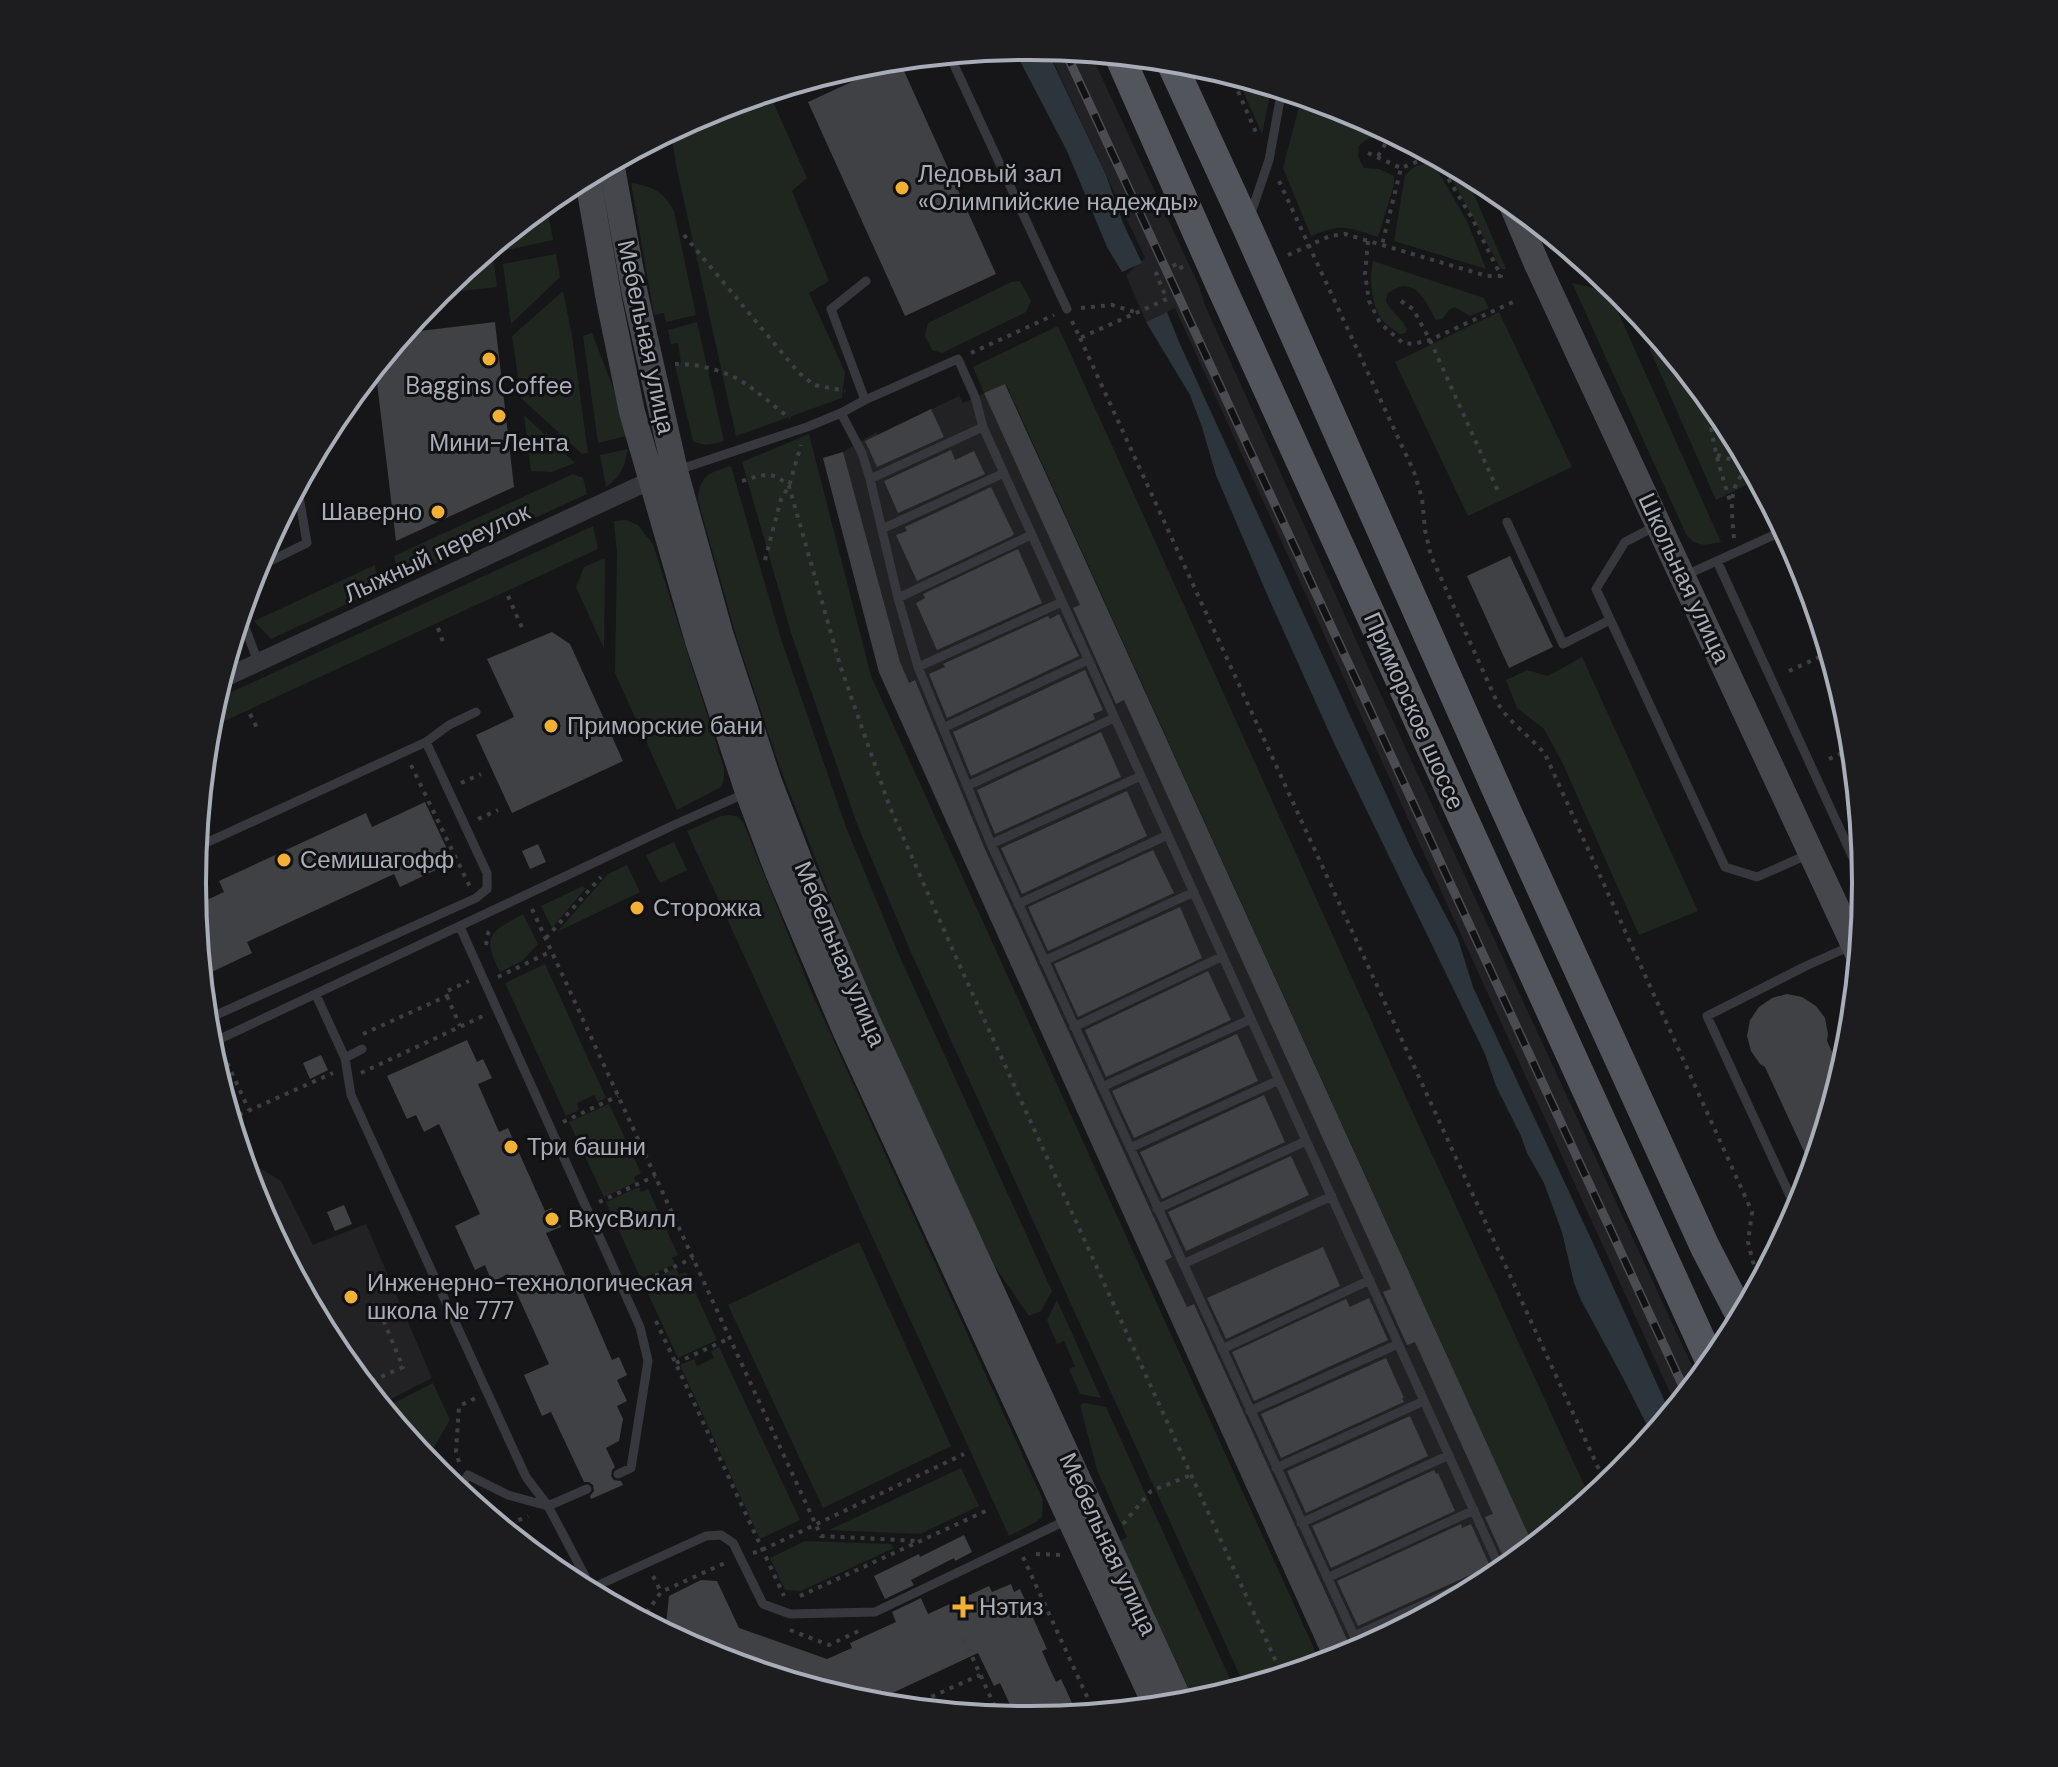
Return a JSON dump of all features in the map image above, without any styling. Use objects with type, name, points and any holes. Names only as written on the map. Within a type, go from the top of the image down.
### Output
[{"type":"main road","name":"Приморское шоссе","points":[[1124,66],[1706,1352]]},
{"type":"main road","name":"Приморское шоссе","points":[[1176,74],[1518,836],[1705,1247],[1736,1306]]},
{"type":"street","name":"Мебельная улица","points":[[613,173],[663,475],[698,641],[759,787],[801,865],[868,1022],[1176,1693]]},
{"type":"street","name":"Мебельная улица","points":[[589,188],[632,412],[663,475]]},
{"type":"street","name":"Школьная улица","points":[[1519,222],[1851,937]]},
{"type":"street","name":"Лыжный переулок","points":[[233,674],[663,475]]},
{"type":"street","name":"Мебельная улица","points":[[759,787],[778,872],[845,1030],[1152,1697]]},
{"type":"lane","points":[[954,64],[1067,309]]},
{"type":"lane","points":[[1247,227],[1269,160],[1280,100]]},
{"type":"lane","points":[[864,397],[831,309],[866,281]]},
{"type":"lane","points":[[663,475],[807,427],[841,413],[864,397],[958,359],[975,397],[983,427],[1031,535],[1497,1561]]},
{"type":"lane","points":[[841,413],[862,453],[870,479],[918,667],[991,844],[1355,1639]]},
{"type":"lane","points":[[870,479],[983,427]]},
{"type":"lane","points":[[882,529],[1004,473]]},
{"type":"lane","points":[[271,560],[307,543],[300,501]]},
{"type":"lane","points":[[1507,522],[1563,644],[1610,620]]},
{"type":"lane","points":[[1658,525],[1625,542],[1596,589],[1725,867],[1757,877],[1812,853]]},
{"type":"lane","points":[[1683,576],[1775,534]]},
{"type":"lane","points":[[898,598],[1031,535]]},
{"type":"lane","points":[[1717,561],[1851,854]]},
{"type":"lane","points":[[918,667],[1062,602]]},
{"type":"lane","points":[[246,630],[258,662]]},
{"type":"lane","points":[[943,728],[1088,660]]},
{"type":"lane","points":[[207,843],[426,742],[449,725],[476,712]]},
{"type":"lane","points":[[967,786],[1114,718]]},
{"type":"lane","points":[[217,1015],[476,898],[487,889],[487,873],[426,742]]},
{"type":"lane","points":[[991,844],[1141,776]]},
{"type":"lane","points":[[220,1039],[759,787]]},
{"type":"lane","points":[[1018,904],[1168,835]]},
{"type":"lane","points":[[1044,961],[1194,892]]},
{"type":"lane","points":[[460,927],[640,1327],[648,1361],[631,1468],[618,1474]]},
{"type":"lane","points":[[1791,1197],[1707,1016],[1808,965],[1849,952]]},
{"type":"lane","points":[[1074,1027],[1223,956]]},
{"type":"lane","points":[[316,995],[346,1062],[351,1095],[486,1393],[526,1477],[548,1506],[586,1578]]},
{"type":"lane","points":[[1102,1087],[1251,1019]]},
{"type":"lane","points":[[346,1062],[362,1049]]},
{"type":"lane","points":[[1130,1148],[1279,1080]]},
{"type":"lane","points":[[1157,1209],[1306,1141]]},
{"type":"lane","points":[[1183,1264],[1332,1196]]},
{"type":"lane","points":[[1222,1349],[1370,1280]]},
{"type":"lane","points":[[1250,1411],[1398,1344]]},
{"type":"lane","points":[[1276,1468],[1424,1401]]},
{"type":"lane","points":[[1301,1523],[1449,1455]]},
{"type":"lane","points":[[464,1482],[468,1475],[508,1495],[548,1506],[587,1489]]},
{"type":"lane","points":[[1327,1578],[1474,1510]]},
{"type":"lane","points":[[602,1588],[706,1536],[721,1535],[733,1543],[763,1604],[790,1614],[875,1612],[1071,1518]]},
{"type":"lane","points":[[1354,1636],[1431,1602]]},
{"type":"path","points":[[1236,87],[1414,472],[1422,498],[1431,556],[1491,689],[1504,714],[1545,754],[1752,1212],[1748,1242],[1756,1269]]},
{"type":"path","points":[[1378,156],[1386,142]]},
{"type":"path","points":[[1368,153],[1401,168],[1422,160]]},
{"type":"path","points":[[1382,245],[1401,168]]},
{"type":"path","points":[[1283,257],[1338,234],[1345,234],[1487,276],[1501,276],[1444,172]]},
{"type":"path","points":[[684,235],[798,372],[814,385],[864,397]]},
{"type":"path","points":[[1368,241],[1365,274],[1369,301],[1380,323],[1403,343],[1430,340],[1513,302]]},
{"type":"path","points":[[1080,338],[1167,299],[1156,274],[1179,263],[1185,274]]},
{"type":"path","points":[[1401,301],[1413,309],[1430,340],[1498,491]]},
{"type":"path","points":[[958,359],[1067,309],[1112,305],[1138,313]]},
{"type":"path","points":[[1067,309],[1602,1475]]},
{"type":"path","points":[[670,364],[692,363],[748,385],[807,427],[789,486],[781,499],[765,560]]},
{"type":"path","points":[[1709,419],[1731,504],[1735,552]]},
{"type":"path","points":[[1717,455],[1735,461]]},
{"type":"path","points":[[742,481],[771,474],[789,486],[840,665],[889,805],[1279,1668]]},
{"type":"path","points":[[1731,504],[1735,483],[1743,474]]},
{"type":"path","points":[[508,596],[523,630]]},
{"type":"path","points":[[438,628],[444,645]]},
{"type":"path","points":[[1789,671],[1820,657]]},
{"type":"path","points":[[250,714],[257,728]]},
{"type":"path","points":[[405,752],[476,898]]},
{"type":"path","points":[[1829,759],[1842,753]]},
{"type":"path","points":[[546,938],[606,871]]},
{"type":"path","points":[[522,911],[531,906],[821,1536],[918,1541]]},
{"type":"path","points":[[487,953],[488,933],[495,925]]},
{"type":"path","points":[[498,977],[552,951]]},
{"type":"path","points":[[461,1027],[445,992],[468,981]]},
{"type":"path","points":[[339,1045],[447,996]]},
{"type":"path","points":[[382,1063],[485,1016]]},
{"type":"path","points":[[239,1115],[346,1062]]},
{"type":"path","points":[[227,1067],[249,1110]]},
{"type":"path","points":[[565,1121],[618,1096]]},
{"type":"path","points":[[602,1201],[655,1176]]},
{"type":"path","points":[[639,1283],[693,1258]]},
{"type":"path","points":[[373,1381],[403,1367],[379,1310]]},
{"type":"path","points":[[676,1363],[730,1338]]},
{"type":"path","points":[[460,1464],[456,1452],[459,1406],[486,1393]]},
{"type":"path","points":[[762,1550],[964,1454]]},
{"type":"path","points":[[1119,1529],[1151,1491],[1191,1475]]},
{"type":"path","points":[[784,1597],[801,1596],[990,1509]]},
{"type":"path","points":[[1012,1547],[1022,1556],[1091,1704]]},
{"type":"path","points":[[1029,1553],[1063,1555]]},
{"type":"path","points":[[964,1639],[994,1706]]},
{"type":"path","points":[[924,1700],[980,1675]]},
{"type":"shaded area","points":[[1020,60],[1052,61],[1106,175],[1123,223],[1142,263],[1122,272],[1107,247],[1067,151]]},
{"type":"shaded area","points":[[1053,61],[1095,63],[1199,286],[1370,671],[1694,1369],[1672,1397],[1175,308],[1146,322],[1126,275],[1145,258]]},
{"type":"shaded area","points":[[1242,88],[1270,97],[1262,134]]},
{"type":"shaded area","points":[[773,101],[807,178],[792,191],[829,281],[809,293],[845,372],[842,398],[736,436],[673,142]]},
{"type":"shaded area","points":[[1299,106],[1379,139],[1369,139],[1359,146],[1358,157],[1364,168],[1379,169],[1394,176],[1378,237],[1345,228],[1311,236],[1283,168]]},
{"type":"shaded area","points":[[1427,163],[1436,167],[1467,221],[1486,269],[1394,241],[1405,175],[1414,167]]},
{"type":"shaded area","points":[[1450,176],[1472,189],[1506,269],[1501,269]]},
{"type":"shaded area","points":[[631,183],[657,191],[674,211],[696,315],[666,322],[664,313],[654,315]]},
{"type":"shaded area","points":[[548,215],[553,240],[502,251]]},
{"type":"shaded area","points":[[556,254],[560,277],[511,324],[503,264]]},
{"type":"shaded area","points":[[493,258],[497,287],[457,291]]},
{"type":"shaded area","points":[[1373,261],[1484,298],[1489,308],[1470,316],[1455,307],[1442,319],[1436,320],[1417,291],[1404,286],[1396,288],[1387,294],[1386,302],[1407,329],[1400,334],[1385,323],[1376,308],[1371,284]]},
{"type":"shaded area","points":[[1020,281],[1031,301],[1026,312],[942,353],[932,350],[925,336],[928,323],[1011,282]]},
{"type":"shaded area","points":[[1572,283],[1600,291],[1615,305],[1721,542],[1698,543],[1686,534]]},
{"type":"shaded area","points":[[563,291],[588,453],[582,454],[521,398],[512,336]]},
{"type":"shaded area","points":[[1167,312],[1413,853],[1458,939],[1473,987],[1666,1404],[1648,1426],[1581,1300],[1544,1183],[1527,1153],[1485,1054],[1334,743],[1270,601],[1216,475],[1190,395],[1146,322]]},
{"type":"shaded area","points":[[1499,312],[1572,467],[1468,516],[1395,362]]},
{"type":"shaded area","points":[[697,322],[724,441],[708,444],[693,441],[675,365],[681,363],[678,343],[671,344],[668,330]]},
{"type":"shaded area","points":[[1058,326],[1586,1490],[1530,1537],[1006,384],[984,393],[973,367]]},
{"type":"shaded area","points":[[592,333],[614,390],[626,436],[598,443],[583,336]]},
{"type":"shaded area","points":[[1650,343],[1682,382],[1714,426],[1748,484],[1716,500],[1650,350]]},
{"type":"shaded area","points":[[1005,384],[1530,1537],[1441,1597],[1393,1622],[1321,1653],[879,673],[823,458],[843,452],[876,432],[878,435],[959,396],[963,403]]},
{"type":"shaded area","points":[[524,415],[575,463],[552,472],[531,471]]},
{"type":"shaded area","points":[[809,434],[871,676],[1317,1654],[1242,1679],[910,950],[857,824],[792,636],[742,462]]},
{"type":"shaded area","points":[[628,449],[622,471],[606,487],[600,455]]},
{"type":"shaded area","points":[[731,466],[781,639],[846,827],[899,955],[1052,1291],[1041,1311],[1029,1316],[991,1261],[860,973],[780,768],[737,639],[698,500],[701,485],[707,476]]},
{"type":"shaded area","points":[[573,474],[583,478],[587,494],[408,576],[398,569],[394,556]]},
{"type":"shaded area","points":[[626,520],[638,525],[653,544],[724,768],[721,787],[677,810],[615,673],[617,553],[614,521]]},
{"type":"shaded area","points":[[593,526],[598,549],[221,722],[228,693]]},
{"type":"shaded area","points":[[605,558],[604,649],[576,587],[584,567]]},
{"type":"shaded area","points":[[375,565],[377,580],[373,592],[271,639],[254,621]]},
{"type":"shaded area","points":[[1582,657],[1698,911],[1639,935],[1563,764],[1544,729],[1517,708],[1506,680],[1527,670],[1548,676]]},
{"type":"shaded area","points":[[729,815],[737,816],[743,822],[811,991],[1043,1500],[1042,1517],[1009,1536],[687,831]]},
{"type":"shaded area","points":[[674,842],[687,870],[660,883],[646,855]]},
{"type":"shaded area","points":[[627,865],[640,892],[557,932],[608,874]]},
{"type":"shaded area","points":[[583,886],[585,889],[552,928],[541,906]]},
{"type":"shaded area","points":[[523,914],[538,944],[522,961],[500,972],[491,950],[492,936],[503,925]]},
{"type":"shaded area","points":[[545,964],[606,1098],[598,1102],[594,1095],[577,1103],[579,1110],[566,1116],[505,983]]},
{"type":"shaded area","points":[[609,1104],[641,1173],[634,1177],[636,1182],[604,1197],[569,1122]]},
{"type":"shaded area","name":"Инженерно-технологическая школа № 777","points":[[255,1165],[281,1181],[313,1245],[366,1224],[432,1378],[389,1400],[344,1341],[316,1295],[290,1248]]},
{"type":"shaded area","points":[[639,1187],[641,1192],[648,1189],[678,1255],[672,1258],[675,1264],[641,1279],[606,1202]]},
{"type":"shaded area","points":[[859,1242],[951,1446],[823,1508],[728,1305]]},
{"type":"shaded area","points":[[676,1268],[679,1275],[686,1272],[717,1340],[678,1358],[643,1283]]},
{"type":"shaded area","points":[[1057,1300],[1101,1398],[1080,1394],[1069,1369],[1075,1366],[1064,1341],[1057,1344],[1047,1320]]},
{"type":"shaded area","points":[[719,1347],[800,1520],[760,1539],[680,1365],[694,1359],[697,1366],[714,1358],[711,1351]]},
{"type":"shaded area","points":[[433,1383],[450,1420],[432,1450],[410,1426],[392,1404]]},
{"type":"shaded area","points":[[1080,1405],[1106,1407],[1231,1681],[1190,1691],[1120,1541],[1127,1537],[1097,1470]]},
{"type":"shaded area","points":[[961,1468],[979,1506],[920,1534],[829,1530]]},
{"type":"shaded area","points":[[805,1541],[891,1544],[894,1548],[801,1591],[785,1590],[770,1558]]},
{"type":"building","name":"Ледовый зал «Олимпийские надежды»","points":[[904,70],[996,274],[905,316],[808,102],[861,78]]},
{"type":"building","points":[[495,322],[514,487],[396,541],[377,381],[419,331]]},
{"type":"building","points":[[1005,384],[1530,1537],[1503,1557],[1485,1517],[1493,1514],[1415,1342],[1407,1345],[1383,1292],[1391,1289],[1124,700],[1116,704],[1073,608],[1080,605],[984,393]]},
{"type":"building","points":[[931,409],[944,437],[877,467],[865,441]]},
{"type":"building","points":[[951,450],[955,460],[974,451],[985,474],[898,513],[884,481]]},
{"type":"building","points":[[843,452],[900,662],[909,683],[915,680],[984,847],[1172,1257],[1165,1261],[1187,1307],[1194,1304],[1348,1642],[1344,1644],[1321,1653],[879,672],[823,458]]},
{"type":"building","points":[[991,487],[1014,534],[917,581],[896,535],[907,531],[905,527]]},
{"type":"building","points":[[1018,549],[1042,603],[937,650],[916,603],[925,598],[923,594]]},
{"type":"building","points":[[1510,556],[1553,647],[1509,668],[1467,576]]},
{"type":"building","points":[[1059,614],[1079,656],[947,718],[929,674],[945,667],[943,664],[1048,616],[1050,619]]},
{"type":"building","name":"Приморские бани","points":[[552,632],[570,644],[623,761],[512,813],[476,735],[514,717],[487,659]]},
{"type":"building","points":[[1085,670],[1103,710],[1093,714],[1095,719],[971,776],[953,732]]},
{"type":"building","points":[[1101,732],[1121,777],[995,834],[977,790]]},
{"type":"building","points":[[1127,791],[1147,836],[1022,894],[1001,848]]},
{"type":"building","points":[[425,802],[453,862],[400,887],[394,874],[247,942],[252,953],[211,972],[206,900],[224,892],[219,881],[366,813],[372,827]]},
{"type":"building","points":[[538,844],[546,862],[530,869],[522,851]]},
{"type":"building","points":[[1153,850],[1174,893],[1048,951],[1028,907]]},
{"type":"building","points":[[1180,907],[1202,958],[1078,1017],[1054,964]]},
{"type":"building","points":[[1208,971],[1231,1020],[1106,1077],[1085,1030]]},
{"type":"building","points":[[1787,994],[1802,997],[1816,1006],[1825,1018],[1827,1041],[1834,1056],[1806,1156],[1765,1067],[1751,1051],[1747,1036],[1750,1020],[1759,1007],[1772,998]]},
{"type":"building","points":[[1237,1034],[1258,1081],[1134,1138],[1112,1091]]},
{"type":"building","points":[[467,1040],[477,1062],[483,1059],[492,1078],[478,1084],[499,1132],[508,1128],[545,1211],[552,1208],[561,1227],[546,1233],[568,1281],[576,1277],[612,1360],[619,1357],[627,1375],[617,1380],[627,1401],[617,1406],[623,1419],[619,1441],[606,1448],[615,1467],[611,1476],[623,1485],[591,1499],[593,1485],[584,1482],[551,1412],[542,1416],[524,1375],[549,1364],[508,1274],[492,1282],[485,1265],[475,1270],[455,1226],[480,1214],[439,1124],[424,1132],[416,1115],[407,1119],[387,1076]]},
{"type":"building","points":[[321,1055],[328,1070],[310,1079],[303,1063]]},
{"type":"building","points":[[1264,1095],[1285,1142],[1162,1199],[1140,1152]]},
{"type":"building","points":[[1291,1156],[1309,1195],[1186,1251],[1168,1212]]},
{"type":"building","points":[[344,1205],[352,1224],[335,1231],[327,1212]]},
{"type":"building","points":[[1323,1247],[1340,1286],[1226,1339],[1207,1298]]},
{"type":"building","points":[[1369,1298],[1388,1340],[1254,1401],[1232,1352],[1346,1299],[1350,1307]]},
{"type":"building","points":[[1386,1358],[1404,1402],[1281,1458],[1261,1414]]},
{"type":"building","points":[[1410,1416],[1428,1456],[1306,1513],[1287,1471]]},
{"type":"building","points":[[1434,1470],[1455,1511],[1331,1568],[1312,1526]]},
{"type":"building","points":[[1461,1524],[1462,1528],[1471,1524],[1490,1566],[1358,1626],[1337,1581]]},
{"type":"building","points":[[964,1535],[972,1552],[911,1580],[914,1585],[885,1599],[874,1576]]},
{"type":"building","points":[[701,1580],[717,1581],[739,1628],[827,1659],[852,1648],[850,1643],[896,1622],[892,1612],[921,1598],[928,1614],[989,1586],[992,1592],[1011,1584],[1014,1592],[1020,1589],[1047,1649],[1042,1651],[1049,1667],[1056,1682],[1061,1679],[1073,1705],[1011,1706],[1000,1683],[994,1686],[978,1653],[889,1695],[883,1690],[877,1693],[816,1679],[764,1663],[666,1623],[669,1596]]},
{"type":"railway","points":[[1070,62],[1682,1385]]},
{"type":"place","name":"Ледовый зал «Олимпийские надежды»","points":[[902,188]]},
{"type":"place","name":"Baggins Coffee","points":[[489,359]]},
{"type":"place","name":"Мини-Лента","points":[[499,416]]},
{"type":"place","name":"Шаверно","points":[[438,512]]},
{"type":"place","name":"Приморские бани","points":[[551,726]]},
{"type":"place","name":"Семишагофф","points":[[284,860]]},
{"type":"place","name":"Сторожка","points":[[637,908]]},
{"type":"place","name":"Три башни","points":[[511,1147]]},
{"type":"place","name":"ВкусВилл","points":[[552,1219]]},
{"type":"place","name":"Инженерно-технологическая школа № 777","points":[[351,1297]]},
{"type":"place","name":"Нэтиз","points":[[963,1607]]}]
